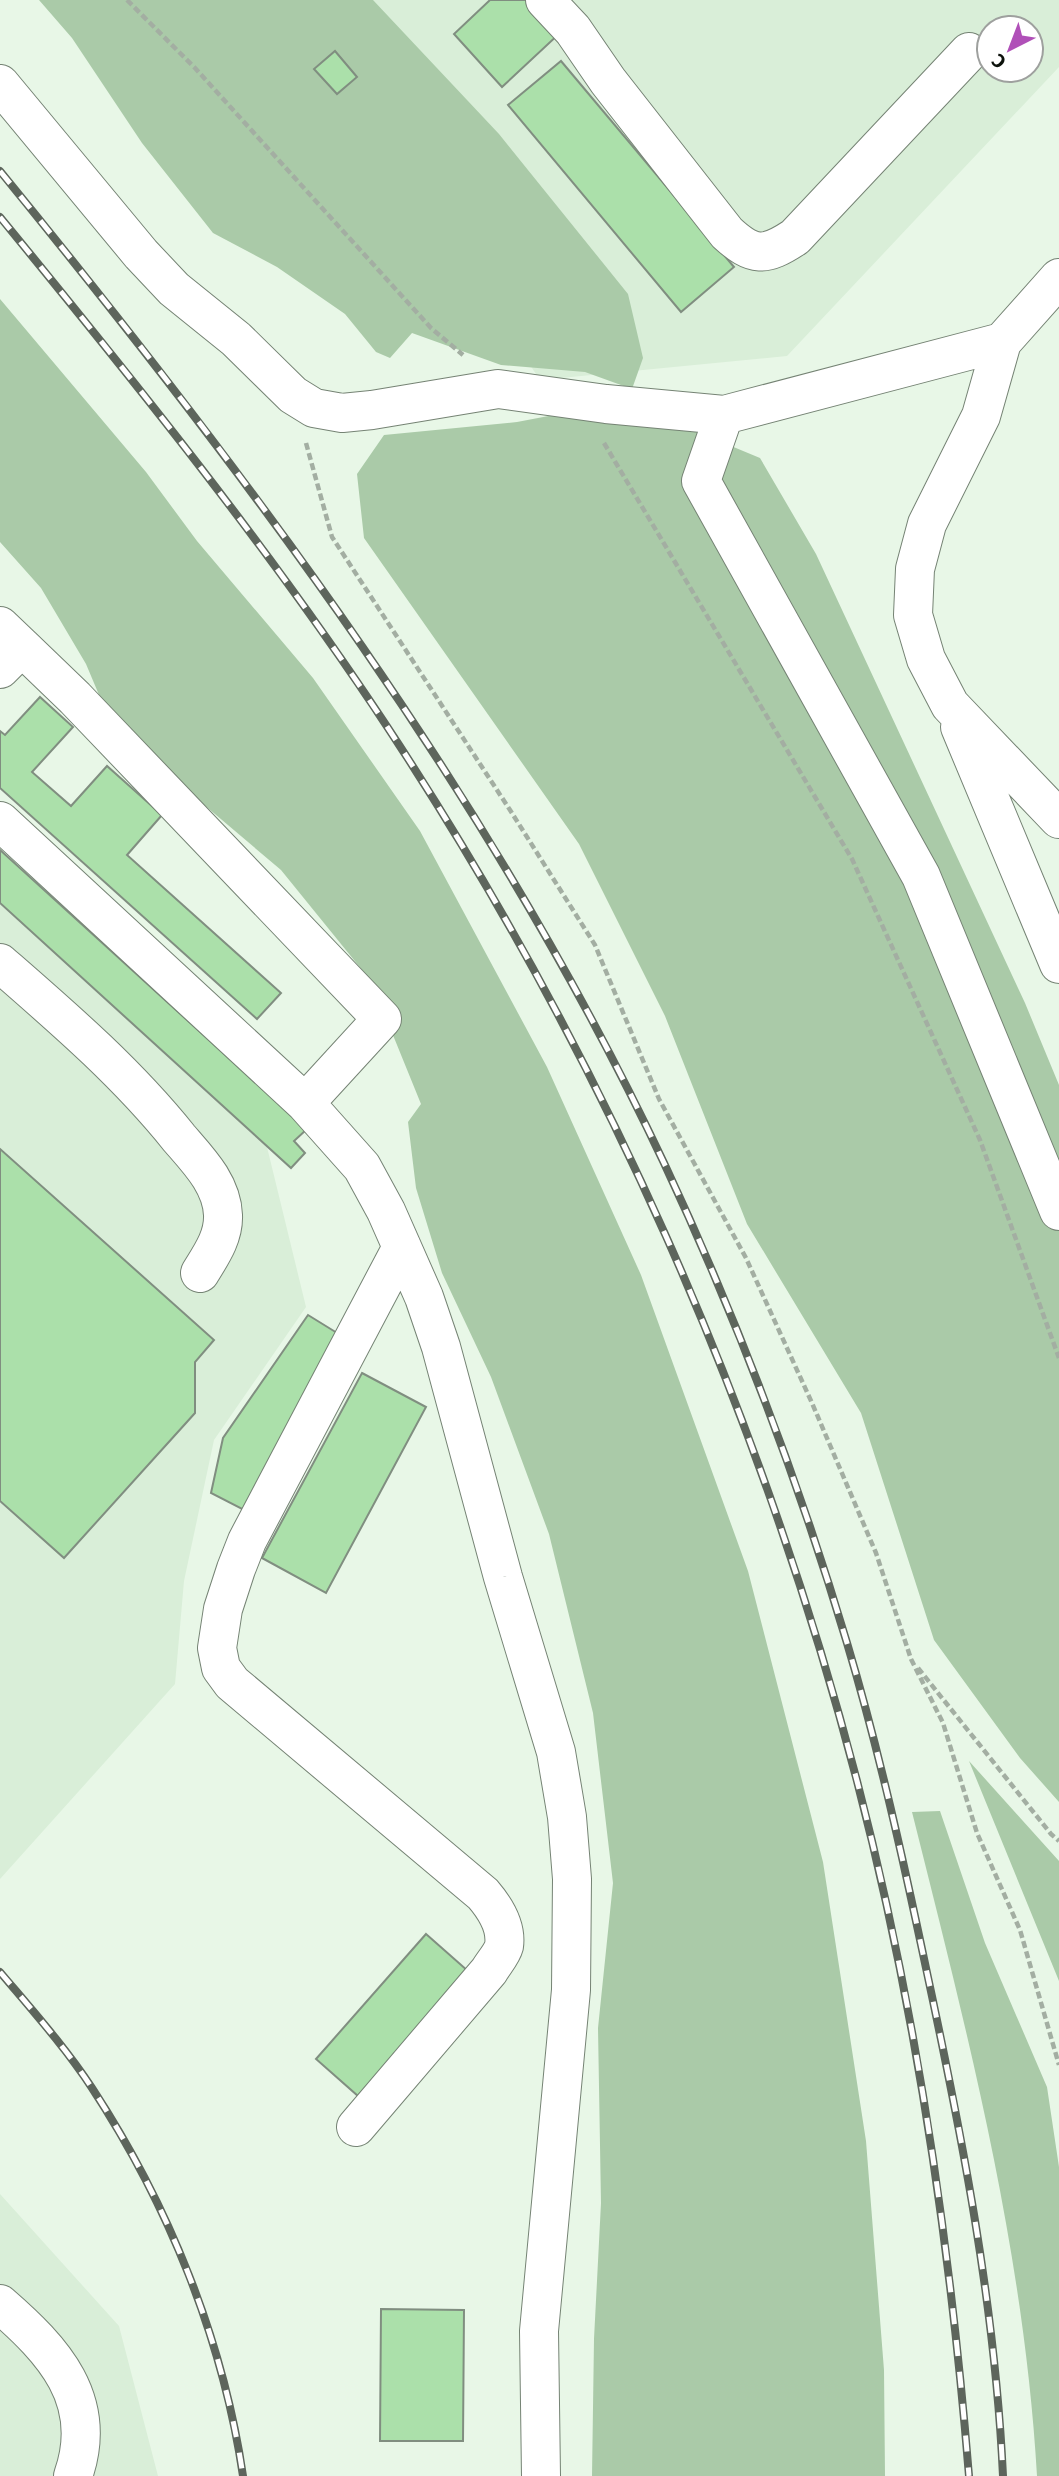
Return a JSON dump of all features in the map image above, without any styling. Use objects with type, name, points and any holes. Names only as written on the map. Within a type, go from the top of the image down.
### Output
[{"type":"lane","points":[[545,0],[573,30],[608,81],[727,233],[741,246],[757,253],[777,249],[794,237],[969,52]]},
{"type":"lane","points":[[0,84],[141,254],[174,289],[236,339],[293,395],[314,408],[342,413],[372,410],[498,389],[724,415],[1002,342]]},
{"type":"lane","points":[[1059,278],[1002,342],[981,416],[927,524],[915,569],[914,615],[926,659],[950,705],[1059,964]]},
{"type":"lane","points":[[724,415],[701,481],[921,876],[1059,1211]]},
{"type":"lane","points":[[7,647],[75,698],[382,1019],[304,1102]]},
{"type":"lane","points":[[950,705],[1059,819]]},
{"type":"lane","points":[[0,821],[304,1102],[362,1167],[386,1211],[424,1297],[441,1347],[503,1577],[556,1752],[568,1817],[572,1901],[571,1990],[539,2331],[541,2476]]},
{"type":"lane","points":[[0,962],[105,1056],[208,1173],[218,1191],[223,1213],[223,1231],[200,1273]]},
{"type":"lane","points":[[356,2127],[489,1971],[504,1947],[503,1927],[495,1907],[483,1894],[232,1683],[221,1668],[217,1648],[223,1609],[247,1541],[402,1247]]},
{"type":"lane","points":[[0,2304],[47,2348],[76,2398],[81,2429],[80,2448],[72,2476]]},
{"type":"path","points":[[127,0],[195,68],[431,328],[498,389]]},
{"type":"path","points":[[293,395],[332,537],[595,945],[659,1099],[746,1258],[813,1403],[876,1553],[911,1659],[943,1724],[977,1833],[1020,1930],[1059,2065]]},
{"type":"path","points":[[580,400],[852,859],[980,1140],[1059,1358]]},
{"type":"path","points":[[911,1659],[1059,1841]]},
{"type":"shaded area","points":[[39,0],[373,0],[499,134],[628,294],[643,358],[632,389],[585,372],[501,365],[412,333],[390,358],[376,352],[345,314],[277,267],[213,233],[142,143],[72,38]]},
{"type":"shaded area","points":[[210,0],[1059,0],[1059,67],[1045,82],[1045,14],[975,14],[975,84],[1043,84],[787,356],[540,380],[469,274]]},
{"type":"shaded area","points":[[0,299],[146,472],[197,541],[313,678],[420,831],[547,1067],[641,1275],[748,1571],[823,1862],[866,2141],[884,2370],[885,2476],[592,2476],[594,2339],[601,2203],[598,2028],[613,1883],[593,1713],[549,1534],[491,1377],[442,1273],[416,1188],[408,1122],[421,1104],[371,981],[281,870],[110,721],[86,664],[41,588],[0,542]]},
{"type":"shaded area","points":[[559,414],[642,427],[695,431],[760,458],[816,554],[1025,1003],[1059,1085],[1059,1802],[1020,1758],[934,1640],[861,1413],[747,1224],[665,1016],[579,844],[364,538],[357,474],[384,435],[517,422]]},
{"type":"shaded area","points":[[0,903],[267,1147],[306,1307],[214,1440],[184,1581],[175,1684],[0,1879]]},
{"type":"shaded area","points":[[969,1761],[1059,1861],[1059,1981]]},
{"type":"shaded area","points":[[940,1811],[985,1943],[1047,2087],[1059,2167],[1059,2476],[1037,2476],[1020,2308],[1006,2224],[972,2059],[912,1812]]},
{"type":"shaded area","points":[[0,2194],[119,2326],[158,2476],[0,2476]]},
{"type":"building","points":[[490,0],[532,0],[561,32],[502,87],[454,34]]},
{"type":"building","points":[[335,51],[357,77],[337,94],[314,69]]},
{"type":"building","points":[[561,61],[734,267],[681,312],[508,105]]},
{"type":"building","points":[[40,697],[73,727],[32,772],[71,806],[107,766],[162,815],[127,855],[281,993],[257,1019],[0,788],[0,731],[5,735]]},
{"type":"building","points":[[0,850],[307,1129],[294,1141],[305,1153],[291,1168],[0,903]]},
{"type":"building","points":[[0,1149],[214,1340],[195,1362],[195,1413],[64,1558],[0,1501]]},
{"type":"building","points":[[308,1315],[342,1336],[246,1511],[211,1493],[223,1438]]},
{"type":"building","points":[[362,1373],[426,1407],[326,1593],[262,1558]]},
{"type":"building","points":[[426,1934],[468,1971],[358,2096],[316,2059]]},
{"type":"building","points":[[381,2309],[464,2310],[463,2441],[380,2441]]},
{"type":"railway","points":[[0,171],[94,287],[276,525],[445,771],[524,898],[597,1029],[691,1221],[741,1339],[808,1520],[859,1683],[880,1764],[939,2031],[975,2220],[993,2348],[1003,2476]]},
{"type":"railway","points":[[0,217],[151,404],[249,531],[388,728],[465,850],[537,976],[604,1104],[666,1235],[722,1369],[773,1504],[818,1642],[878,1866],[913,2039],[941,2213],[969,2476]]},
{"type":"railway","points":[[0,1972],[82,2073],[145,2178],[168,2226],[206,2324],[222,2374],[243,2476]]}]
